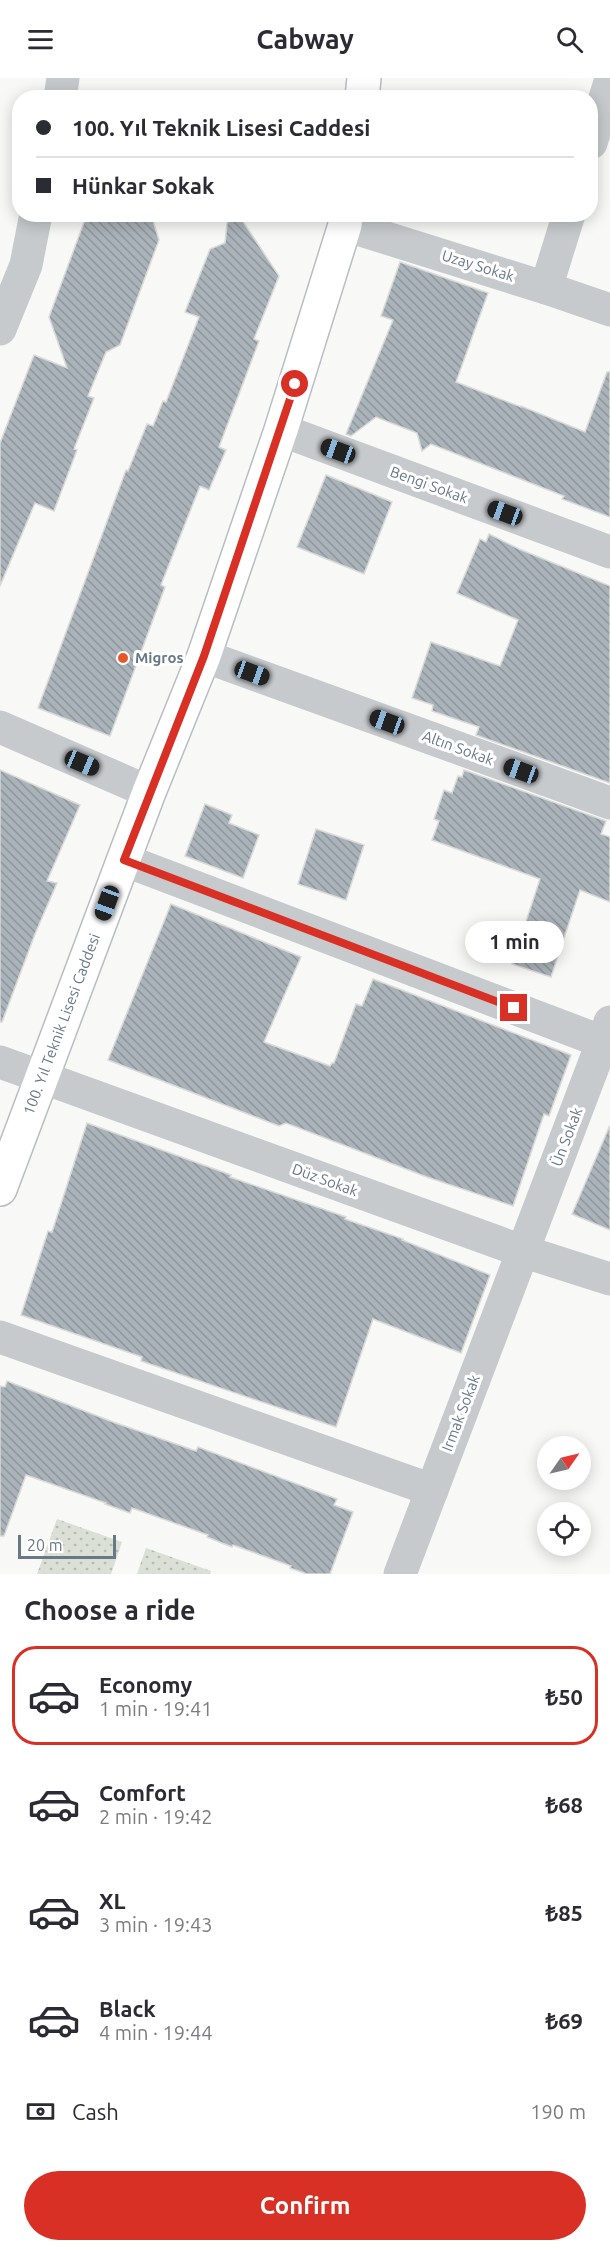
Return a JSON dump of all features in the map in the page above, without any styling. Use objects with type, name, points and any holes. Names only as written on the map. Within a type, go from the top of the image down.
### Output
[{"type":"main road","name":"100. Yıl Teknik Lisesi Caddesi","points":[[0,1189],[149,792],[204,656],[281,430],[345,222]]},
{"type":"street","points":[[598,121],[610,82]]},
{"type":"street","points":[[0,329],[26,265],[34,222]]},
{"type":"street","name":"Uzay Sokak","points":[[352,222],[610,310]]},
{"type":"street","points":[[546,288],[567,222]]},
{"type":"street","name":"Bengi Sokak","points":[[281,430],[610,552]]},
{"type":"street","name":"Altın Sokak","points":[[204,656],[610,803]]},
{"type":"street","points":[[0,727],[149,792]]},
{"type":"street","points":[[124,860],[606,1032]]},
{"type":"street","name":"Ün Sokak","points":[[522,1251],[606,1032]]},
{"type":"street","name":"Düz Sokak","points":[[0,1062],[522,1251],[610,1279]]},
{"type":"street","name":"Irmak Sokak","points":[[400,1574],[522,1251]]},
{"type":"street","points":[[0,1337],[432,1490]]},
{"type":"shaded area","points":[[57,1519],[122,1542],[111,1574],[37,1574]]},
{"type":"shaded area","points":[[146,1548],[211,1571],[210,1574],[137,1574]]},
{"type":"building","points":[[84,222],[153,222],[159,240],[120,345],[106,352],[88,396],[94,398],[74,449],[77,450],[54,511],[35,503],[0,586],[0,443],[34,355],[67,368],[49,317]]},
{"type":"building","points":[[227,222],[243,222],[279,276],[254,339],[259,341],[219,447],[226,450],[209,490],[200,486],[161,585],[165,587],[110,736],[38,708],[126,470],[128,471],[147,424],[153,426],[163,401],[166,402],[199,317],[185,312],[210,249],[225,243]]},
{"type":"building","points":[[400,262],[488,293],[456,382],[585,432],[607,372],[610,372],[610,517],[562,499],[564,496],[431,444],[422,451],[417,433],[376,417],[351,436],[346,434],[393,320],[381,316]]},
{"type":"building","points":[[326,475],[392,502],[364,574],[297,547]]},
{"type":"building","points":[[489,534],[519,549],[610,586],[610,783],[476,735],[479,727],[432,711],[433,705],[412,698],[431,642],[500,666],[518,620],[457,593],[480,539],[486,542]]},
{"type":"building","points":[[0,770],[80,805],[47,881],[57,883],[2,1022],[0,1022]]},
{"type":"building","points":[[464,770],[606,821],[601,834],[610,837],[610,902],[580,890],[551,977],[512,964],[540,879],[432,840],[439,821],[434,819],[444,790],[452,793],[458,776],[462,777]]},
{"type":"building","points":[[205,804],[232,815],[229,823],[259,835],[243,878],[185,856]]},
{"type":"building","points":[[316,829],[364,845],[346,900],[298,884]]},
{"type":"building","points":[[171,904],[301,957],[264,1042],[330,1066],[334,1063],[356,1004],[362,1006],[373,979],[571,1055],[549,1116],[544,1114],[513,1206],[427,1177],[286,1123],[279,1126],[108,1060]]},
{"type":"building","points":[[87,1123],[231,1175],[230,1177],[346,1217],[345,1219],[403,1239],[490,1275],[461,1353],[373,1319],[336,1427],[141,1361],[142,1357],[21,1315],[48,1231],[52,1232]]},
{"type":"building","points":[[610,1125],[610,1230],[572,1214]]},
{"type":"building","points":[[7,1381],[113,1422],[196,1451],[198,1447],[337,1499],[334,1505],[353,1512],[330,1574],[307,1574],[290,1568],[291,1566],[233,1545],[232,1547],[207,1537],[208,1535],[132,1508],[130,1513],[26,1475],[4,1536],[0,1536],[0,1386],[5,1387]]},
{"type":"place","name":"Migros","points":[[123,658]]},
{"type":"route","points":[[295,384],[204,656],[124,860],[514,1008]]}]
